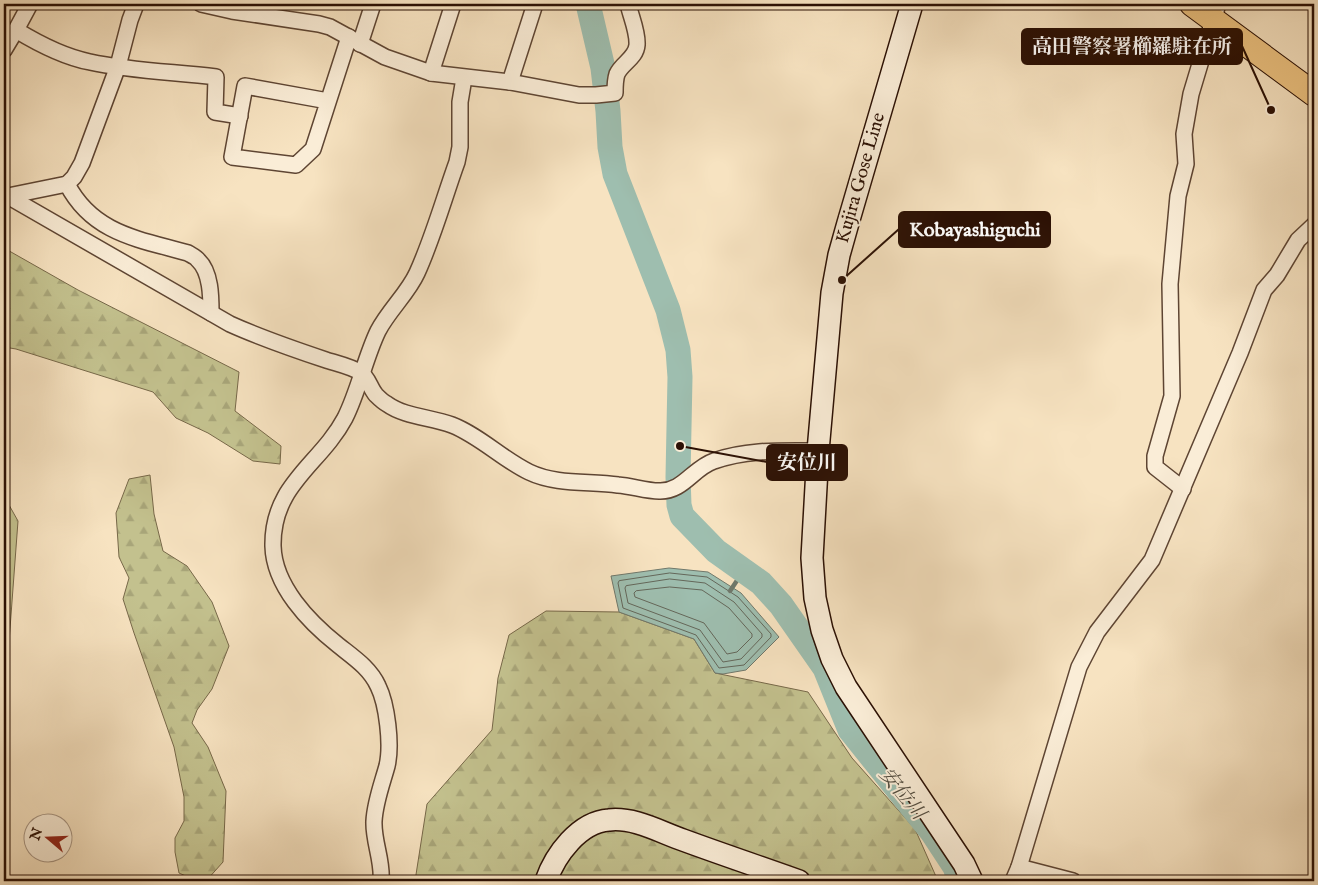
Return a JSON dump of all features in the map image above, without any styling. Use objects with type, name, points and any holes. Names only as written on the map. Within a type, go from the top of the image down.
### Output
[{"type":"main road","name":"Kujira Gose Line","points":[[912,4],[839,255],[832,293],[818,451],[812,558],[815,598],[822,630],[832,658],[846,687],[964,864],[972,881]]},
{"type":"main road","points":[[1192,4],[1215,11],[1314,94]]},
{"type":"main road","points":[[546,881],[562,850],[571,840],[596,823],[608,820],[637,823],[799,881]]},
{"type":"street","points":[[4,50],[30,4]]},
{"type":"street","points":[[6,195],[67,184],[74,177],[82,163],[118,66],[136,4]]},
{"type":"street","points":[[201,4],[232,11],[319,24],[384,57],[431,73],[510,82],[579,95],[615,93],[615,80],[618,72],[633,56],[637,47],[637,37],[628,4]]},
{"type":"street","points":[[328,101],[245,86],[232,157],[296,165],[312,149],[328,101],[354,41],[373,4]]},
{"type":"street","points":[[431,73],[453,4]]},
{"type":"street","points":[[510,82],[535,4]]},
{"type":"street","points":[[1183,488],[1155,467],[1156,456],[1172,396],[1170,284],[1178,196],[1186,164],[1184,134],[1191,94],[1215,11]]},
{"type":"street","points":[[16,30],[38,43],[63,54],[90,62],[216,77],[215,112],[240,116]]},
{"type":"street","points":[[381,881],[382,872],[374,833],[374,819],[377,800],[388,763],[390,744],[378,687],[371,674],[319,628],[286,589],[277,570],[273,548],[274,527],[280,507],[291,485],[334,435],[344,419],[378,332],[388,314],[416,275],[460,147],[460,102],[464,78]]},
{"type":"street","points":[[67,184],[74,198],[84,210],[114,232],[188,253],[198,260],[205,271],[209,285],[211,313]]},
{"type":"street","points":[[6,195],[211,313],[253,334],[362,373],[376,395],[388,405],[400,411],[429,417],[452,425],[475,436],[529,472],[557,480],[615,484],[659,491],[669,490],[684,483],[702,466],[712,461],[732,456],[776,451],[818,451]]},
{"type":"street","points":[[1013,881],[1019,867],[1079,667],[1097,632],[1152,560],[1240,353],[1264,290],[1277,275],[1298,240],[1314,224]]},
{"type":"street","points":[[1019,867],[1073,881]]},
{"type":"green space","points":[[4,248],[78,290],[239,372],[235,411],[281,446],[280,464],[253,461],[208,433],[176,418],[153,392],[16,349],[4,347]]},
{"type":"green space","points":[[150,475],[154,514],[163,551],[187,566],[212,602],[229,646],[212,689],[197,710],[192,723],[208,747],[226,791],[223,862],[206,881],[197,881],[179,873],[175,852],[175,838],[184,821],[184,797],[174,747],[123,599],[129,578],[119,557],[116,513],[129,479]]},
{"type":"green space","points":[[4,496],[18,521],[9,642],[4,650]]},
{"type":"green space","points":[[546,611],[619,612],[694,639],[715,673],[808,692],[852,758],[915,829],[938,881],[415,881],[427,804],[492,730],[498,678],[509,635]]},
{"type":"water","points":[[669,568],[708,572],[741,593],[779,637],[746,670],[723,674],[715,673],[694,639],[619,612],[611,576]]},
{"type":"waterway","name":"安位川","points":[[588,4],[603,68],[610,147],[615,174],[668,310],[678,350],[680,377],[678,477],[679,505],[682,516],[716,551],[761,583],[781,605],[825,668],[850,730],[932,832],[955,867],[960,881]]},
{"type":"waterway","points":[[730,591],[744,570]]},
{"type":"place","name":"高田警察署櫛羅駐在所","points":[[1271,110]]},
{"type":"place","name":"Kobayashiguchi","points":[[842,280]]},
{"type":"place","name":"安位川","points":[[680,446]]}]
